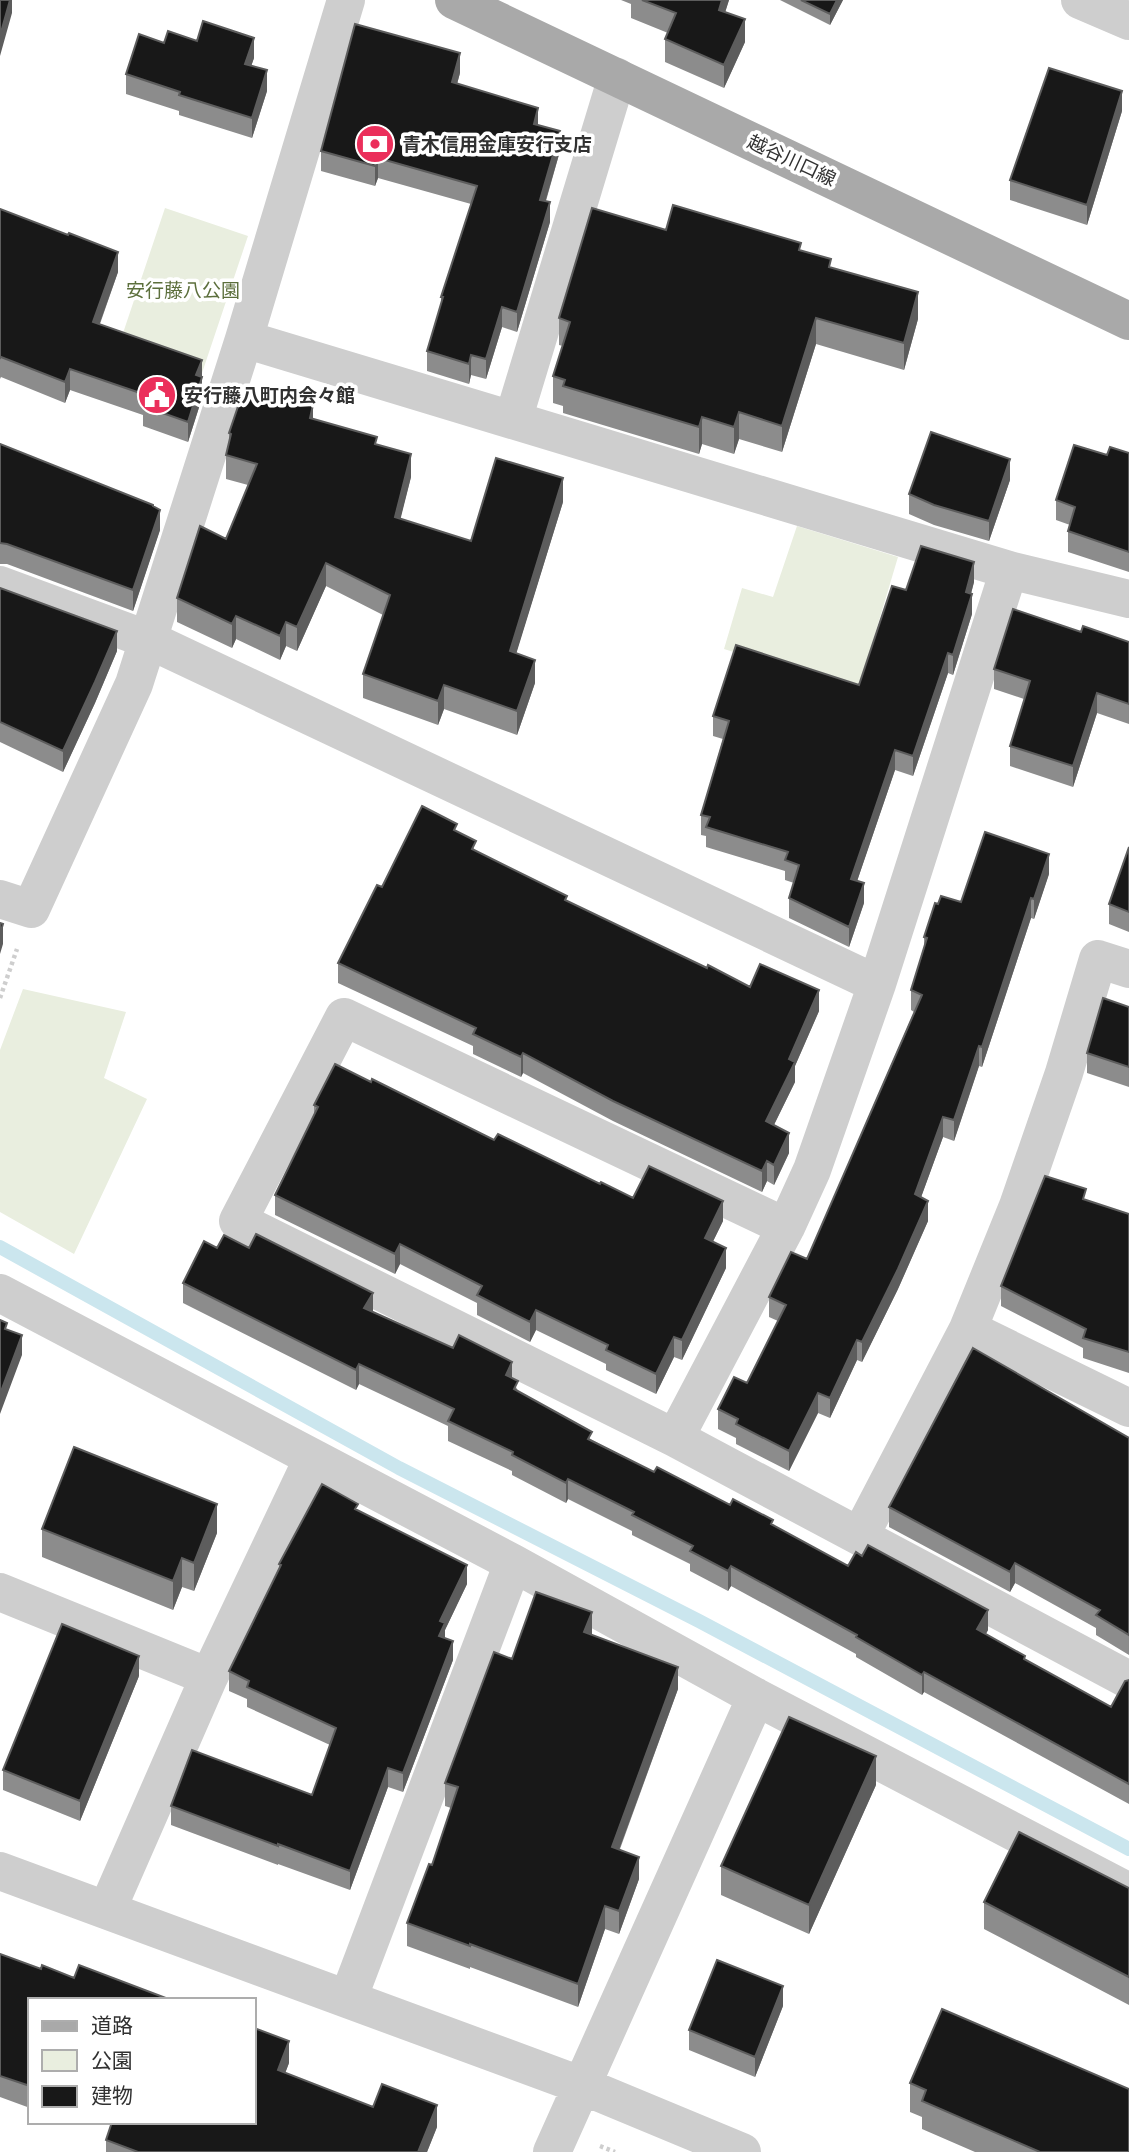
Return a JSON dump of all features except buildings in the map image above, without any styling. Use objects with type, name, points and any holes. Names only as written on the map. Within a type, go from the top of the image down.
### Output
[{"type":"main road","name":"越谷川口線","points":[[454,0],[1129,321]]},
{"type":"street","points":[[15,904],[134,684],[244,339],[346,0]]},
{"type":"street","points":[[1080,0],[1129,21]]},
{"type":"street","points":[[513,421],[617,77]]},
{"type":"street","points":[[244,339],[1009,570],[1129,599]]},
{"type":"street","points":[[675,1438],[786,1227],[812,1170],[877,984],[1009,570]]},
{"type":"street","points":[[0,584],[149,640],[877,984]]},
{"type":"street","points":[[860,1536],[968,1329],[1018,1206],[1064,1073],[1113,964]]},
{"type":"street","points":[[786,1227],[344,1017],[238,1221],[675,1438],[1129,1680]]},
{"type":"street","points":[[0,1293],[513,1563],[756,1697],[1129,1892]]},
{"type":"street","points":[[968,1329],[1129,1408]]},
{"type":"street","points":[[107,1910],[209,1676],[313,1458]]},
{"type":"street","points":[[348,1999],[513,1563]]},
{"type":"street","points":[[0,1592],[209,1676]]},
{"type":"street","points":[[552,2152],[756,1697]]},
{"type":"street","points":[[0,1871],[583,2086],[742,2152]]},
{"type":"path","points":[[0,998],[15,904]]},
{"type":"green space","name":"安行藤八公園","points":[[165,208],[248,236],[202,373],[119,345]]},
{"type":"green space","points":[[797,526],[898,557],[858,691],[724,649],[742,588],[773,597]]},
{"type":"green space","points":[[23,989],[126,1012],[104,1078],[147,1099],[74,1254],[0,1212],[0,1050]]},
{"type":"waterway","points":[[0,1247],[399,1468],[699,1621],[1129,1849]]},
{"type":"place","name":"青木信用金庫安行支店","points":[[375,144]]},
{"type":"place","name":"安行藤八町内会々館","points":[[157,395]]}]
